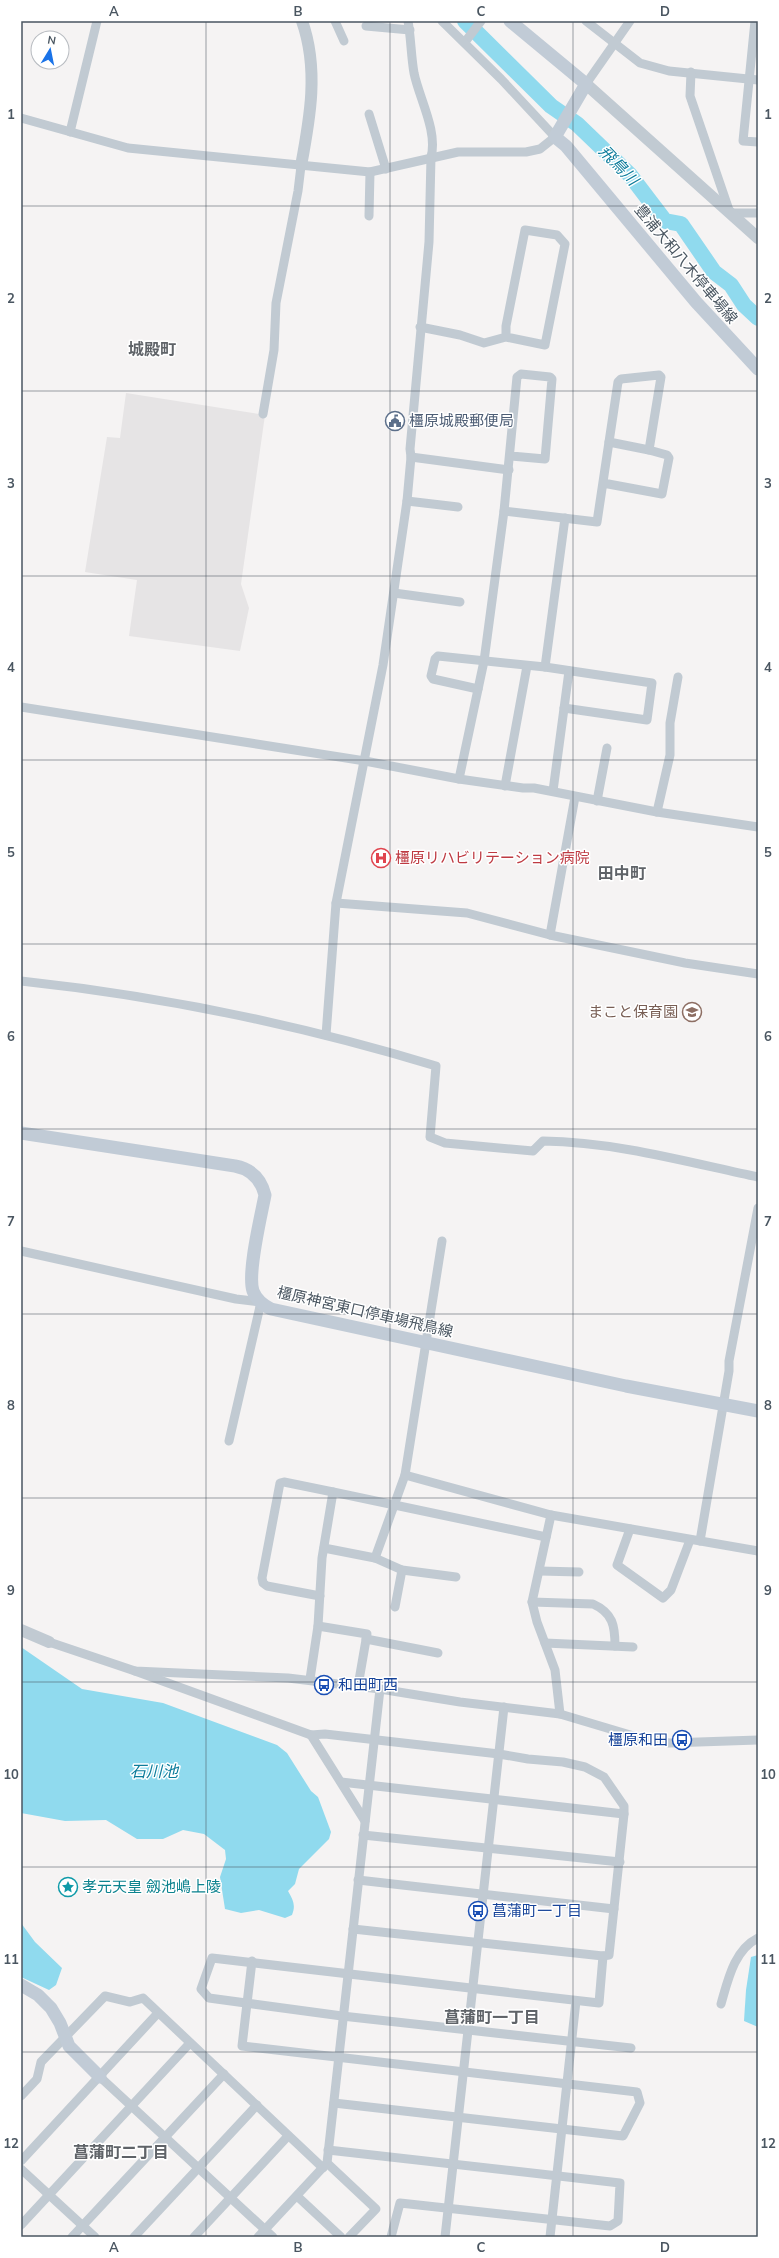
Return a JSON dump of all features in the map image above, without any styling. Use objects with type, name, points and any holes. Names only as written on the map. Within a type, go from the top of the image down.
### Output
[{"type":"main road","points":[[510,21],[583,88],[559,132]]},
{"type":"main road","name":"豊浦大和八木停車場線","points":[[559,132],[566,146],[696,302],[758,368]]},
{"type":"main road","name":"橿原神宮東口停車場飛鳥線","points":[[21,1133],[235,1166],[250,1172],[262,1184],[265,1195],[252,1274],[253,1290],[261,1302],[276,1310],[723,1406],[758,1411]]},
{"type":"main road","points":[[21,1985],[38,1995],[51,2008],[60,2023],[69,2046],[100,2076]]},
{"type":"street","points":[[70,132],[97,21]]},
{"type":"street","points":[[263,414],[274,350],[276,303],[298,191],[311,112],[312,86],[307,35],[302,21]]},
{"type":"street","points":[[335,21],[344,41]]},
{"type":"street","points":[[21,118],[128,148],[370,172],[458,152],[526,152],[540,149],[559,132],[467,40],[442,21]]},
{"type":"street","points":[[467,40],[481,21]]},
{"type":"street","points":[[586,21],[614,44],[647,66],[669,71],[692,72],[758,80]]},
{"type":"street","points":[[630,21],[583,88],[758,238]]},
{"type":"street","points":[[755,21],[748,78],[743,141],[758,142]]},
{"type":"street","points":[[326,1035],[336,903],[365,761],[394,593],[407,501],[420,327],[429,242],[431,157],[434,149],[425,107],[414,73],[409,26],[366,26]]},
{"type":"street","points":[[692,72],[690,96],[730,213]]},
{"type":"street","points":[[369,114],[386,169]]},
{"type":"street","points":[[369,216],[370,172]]},
{"type":"street","points":[[730,213],[758,213]]},
{"type":"street","points":[[420,327],[460,335],[484,343],[506,337],[545,345],[565,244],[556,235],[525,230],[506,326],[506,337]]},
{"type":"street","points":[[458,779],[484,661],[511,456],[517,377],[520,374],[550,377],[552,379],[546,459],[511,456]]},
{"type":"street","points":[[504,511],[597,522],[618,382],[621,379],[659,374],[661,376],[649,450]]},
{"type":"street","points":[[603,483],[662,494],[669,458],[667,455],[649,450],[609,442]]},
{"type":"street","points":[[411,458],[509,470]]},
{"type":"street","points":[[407,501],[458,507]]},
{"type":"street","points":[[545,668],[565,518]]},
{"type":"street","points":[[394,593],[460,602]]},
{"type":"street","points":[[478,689],[433,679],[431,676],[435,659],[438,656],[484,661],[652,683],[647,720],[564,708]]},
{"type":"street","points":[[505,786],[527,666]]},
{"type":"street","points":[[553,791],[569,671]]},
{"type":"street","points":[[657,812],[670,755],[670,723],[678,677]]},
{"type":"street","points":[[21,707],[365,761],[458,779],[553,791],[574,797],[657,812],[758,827]]},
{"type":"street","points":[[597,801],[607,748]]},
{"type":"street","points":[[550,935],[574,797]]},
{"type":"street","points":[[336,903],[467,913],[550,935],[685,963],[758,974]]},
{"type":"street","points":[[21,980],[240,1015],[326,1035],[436,1066],[430,1137],[445,1143],[533,1151],[543,1141],[584,1143],[614,1147],[758,1176]]},
{"type":"street","points":[[700,1541],[723,1406],[729,1361],[758,1208]]},
{"type":"street","points":[[375,1558],[405,1475],[442,1241]]},
{"type":"street","points":[[21,1251],[236,1299],[261,1302],[229,1441]]},
{"type":"street","points":[[748,1261],[758,1262]]},
{"type":"street","points":[[405,1475],[551,1515],[758,1551]]},
{"type":"street","points":[[320,1596],[267,1586],[263,1583],[262,1578],[280,1483],[284,1482],[546,1537]]},
{"type":"street","points":[[310,1680],[318,1626],[324,1548],[333,1492]]},
{"type":"street","points":[[551,1515],[540,1571],[532,1602],[533,1610],[555,1670],[560,1714]]},
{"type":"street","points":[[630,1529],[617,1565],[663,1598],[671,1590],[690,1540]]},
{"type":"street","points":[[324,1548],[375,1558],[402,1570],[456,1576]]},
{"type":"street","points":[[395,1607],[402,1570]]},
{"type":"street","points":[[540,1571],[579,1572]]},
{"type":"street","points":[[532,1602],[593,1604],[600,1607],[612,1618],[615,1628],[615,1646]]},
{"type":"street","points":[[318,1626],[367,1634],[358,1686]]},
{"type":"street","points":[[21,1630],[49,1642],[135,1671],[311,1735],[325,1734],[499,1754],[528,1759],[563,1762],[585,1767],[604,1777],[624,1806],[620,1862],[609,1955],[603,1956],[353,1929]]},
{"type":"street","points":[[366,1639],[438,1653]]},
{"type":"street","points":[[545,1643],[633,1647]]},
{"type":"street","points":[[135,1671],[310,1680],[358,1686],[560,1714],[637,1736],[669,1743],[758,1740]]},
{"type":"street","points":[[258,2237],[325,2165],[334,2103],[342,2016],[380,1689]]},
{"type":"street","points":[[445,2237],[495,1800],[504,1707]]},
{"type":"street","points":[[311,1735],[364,1821]]},
{"type":"street","points":[[341,1782],[624,1814]]},
{"type":"street","points":[[363,1835],[620,1862]]},
{"type":"street","points":[[358,1880],[614,1909]]},
{"type":"street","points":[[721,2004],[731,1972],[744,1946],[758,1938]]},
{"type":"street","points":[[603,1956],[599,2003],[347,1974],[252,1961],[212,1958],[201,1989],[209,1998],[247,2005],[631,2048]]},
{"type":"street","points":[[252,1961],[242,2046],[637,2092],[640,2103],[623,2136],[334,2103]]},
{"type":"street","points":[[21,2096],[37,2079],[41,2062],[65,2039],[105,1996],[130,2002],[143,1998],[288,2136],[325,2165],[376,2209],[349,2237]]},
{"type":"street","points":[[550,2237],[576,2001]]},
{"type":"street","points":[[21,2161],[158,2013]]},
{"type":"street","points":[[21,2225],[190,2043]]},
{"type":"street","points":[[72,2237],[224,2074]]},
{"type":"street","points":[[100,2076],[273,2237]]},
{"type":"street","points":[[134,2237],[200,2168],[257,2105]]},
{"type":"street","points":[[194,2237],[288,2136]]},
{"type":"street","points":[[328,2150],[620,2183],[618,2221],[610,2226],[400,2203],[391,2237]]},
{"type":"street","points":[[21,2169],[95,2237]]},
{"type":"street","points":[[297,2196],[341,2237]]},
{"type":"shaded area","points":[[126,393],[265,415],[241,584],[249,608],[240,651],[129,636],[137,580],[85,572],[107,437],[120,438]]},
{"type":"water","name":"石川池","points":[[21,1647],[82,1689],[163,1703],[277,1745],[287,1753],[311,1791],[318,1797],[331,1832],[329,1839],[299,1869],[295,1884],[288,1891],[294,1908],[292,1915],[285,1918],[259,1910],[241,1913],[225,1909],[220,1877],[226,1859],[225,1850],[204,1834],[183,1830],[163,1839],[137,1839],[106,1820],[65,1821],[21,1813]]},
{"type":"water","points":[[21,1923],[35,1942],[62,1968],[56,1985],[49,1990],[21,1977]]},
{"type":"water","points":[[758,1955],[758,2027],[744,2021],[746,1990],[751,1957]]},
{"type":"waterway","name":"飛鳥川","points":[[465,21],[551,106],[577,124],[630,175],[665,221],[681,224],[714,272],[731,285],[744,305],[758,318]]},
{"type":"place","name":"橿原城殿郵便局","points":[[395,421]]},
{"type":"place","name":"橿原リハビリテーション病院","points":[[381,858]]},
{"type":"place","name":"まこと保育園","points":[[692,1012]]},
{"type":"place","name":"和田町西","points":[[324,1685]]},
{"type":"place","name":"橿原和田","points":[[682,1740]]},
{"type":"place","name":"孝元天皇 劔池嶋上陵","points":[[68,1887]]},
{"type":"place","name":"菖蒲町一丁目","points":[[478,1911]]},
{"type":"district","name":"城殿町","points":[[152,349]]},
{"type":"district","name":"田中町","points":[[622,873]]},
{"type":"district","name":"菖蒲町一丁目","points":[[492,2017]]},
{"type":"district","name":"菖蒲町二丁目","points":[[121,2152]]}]
